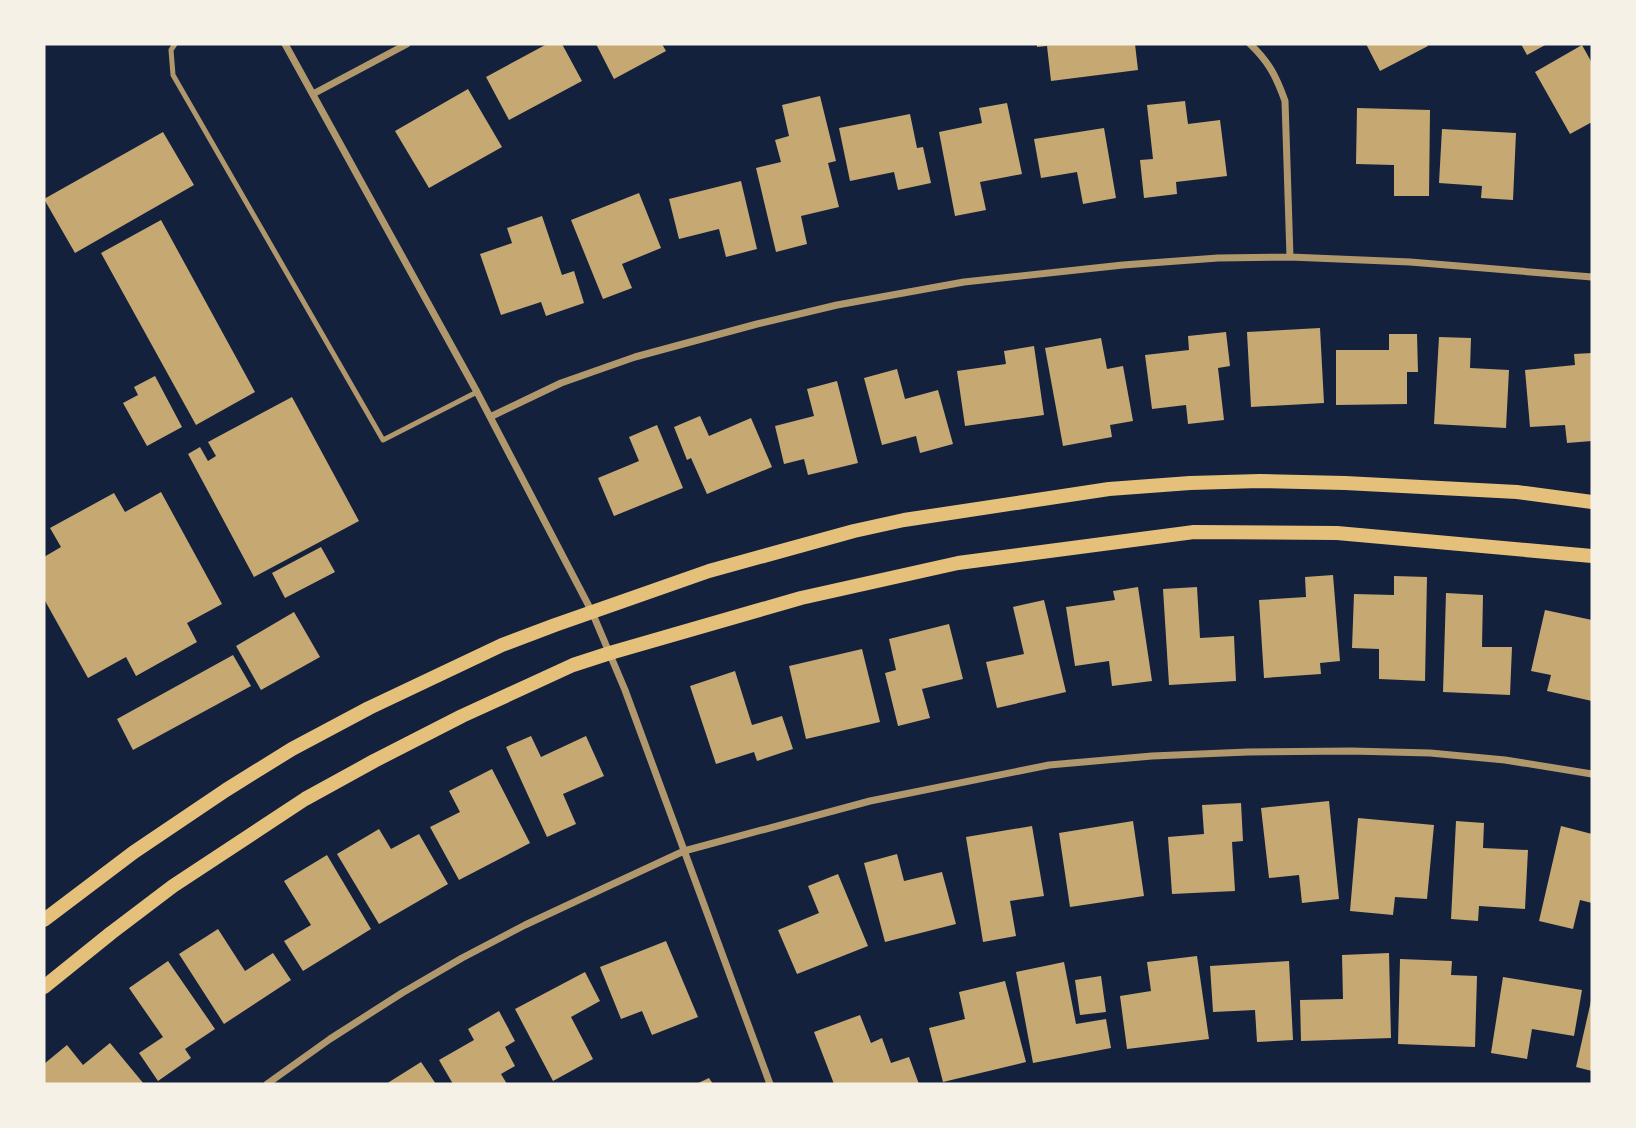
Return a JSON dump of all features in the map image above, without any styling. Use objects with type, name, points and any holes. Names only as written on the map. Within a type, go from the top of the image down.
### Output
[{"type":"main road","points":[[44,920],[134,852],[226,790],[292,749],[369,708],[502,645],[592,612],[709,570],[853,531],[904,520],[1109,489],[1190,483],[1345,483],[1517,492],[1592,502]]},
{"type":"main road","points":[[44,987],[173,886],[305,799],[374,761],[462,716],[573,665],[801,598],[958,563],[1194,532],[1337,533],[1592,556]]},
{"type":"street","points":[[285,44],[477,392],[592,612],[625,690],[770,1084]]},
{"type":"street","points":[[313,94],[407,44]]},
{"type":"street","points":[[1250,44],[1265,58],[1285,101],[1290,257]]},
{"type":"street","points":[[490,417],[561,383],[635,357],[836,305],[964,282],[1217,258],[1290,257],[1410,262],[1592,276]]},
{"type":"street","points":[[267,1084],[402,993],[525,925],[684,851],[870,801],[1049,765],[1139,757],[1248,752],[1430,753],[1506,760],[1592,774]]},
{"type":"lane","points":[[175,44],[171,50],[173,75],[383,440],[477,392]]},
{"type":"building","points":[[547,44],[562,44],[582,81],[509,120],[486,77]]},
{"type":"building","points":[[596,44],[662,44],[666,51],[614,79]]},
{"type":"building","points":[[1037,44],[1135,44],[1138,70],[1051,81],[1047,46],[1037,47]]},
{"type":"building","points":[[1366,44],[1427,44],[1428,46],[1380,71]]},
{"type":"building","points":[[1521,44],[1547,44],[1527,55]]},
{"type":"building","points":[[1582,45],[1592,63],[1592,122],[1570,134],[1535,72]]},
{"type":"building","points":[[468,89],[502,147],[429,188],[395,131]]},
{"type":"building","points":[[820,96],[836,161],[828,163],[839,207],[801,216],[807,244],[776,252],[756,168],[781,162],[775,140],[789,136],[782,105]]},
{"type":"building","points":[[1185,101],[1188,124],[1220,120],[1227,176],[1176,182],[1177,194],[1144,198],[1140,160],[1153,159],[1147,105]]},
{"type":"building","points":[[1007,103],[1022,174],[980,182],[986,210],[955,216],[939,132],[982,123],[979,108]]},
{"type":"building","points":[[1357,108],[1430,110],[1429,196],[1394,196],[1394,165],[1356,164]]},
{"type":"building","points":[[910,114],[917,148],[923,147],[931,183],[898,190],[894,172],[850,181],[839,128]]},
{"type":"building","points":[[1104,128],[1116,198],[1083,204],[1077,172],[1041,178],[1034,139]]},
{"type":"building","points":[[1442,129],[1516,133],[1513,200],[1481,198],[1482,186],[1439,183]]},
{"type":"building","points":[[163,132],[194,185],[75,253],[44,199]]},
{"type":"building","points":[[741,181],[757,249],[726,257],[719,229],[679,239],[669,199]]},
{"type":"building","points":[[639,193],[661,248],[622,264],[632,288],[603,299],[571,220]]},
{"type":"building","points":[[542,216],[562,275],[574,271],[584,303],[546,316],[541,302],[501,315],[480,254],[512,243],[507,228]]},
{"type":"building","points":[[161,220],[255,392],[196,425],[101,253]]},
{"type":"building","points":[[1320,328],[1324,403],[1251,407],[1247,332]]},
{"type":"building","points":[[1226,332],[1230,366],[1218,368],[1224,420],[1188,424],[1186,405],[1152,409],[1145,355],[1189,350],[1188,336]]},
{"type":"building","points":[[1389,334],[1417,334],[1418,372],[1407,372],[1407,404],[1336,405],[1336,350],[1389,350]]},
{"type":"building","points":[[1439,337],[1471,338],[1470,368],[1509,370],[1506,428],[1434,424]]},
{"type":"building","points":[[1101,338],[1107,369],[1123,366],[1133,421],[1110,425],[1112,437],[1063,446],[1045,348]]},
{"type":"building","points":[[1034,346],[1044,415],[965,426],[957,371],[1006,364],[1004,351]]},
{"type":"building","points":[[1592,353],[1592,441],[1567,443],[1565,425],[1530,427],[1525,370],[1575,365],[1574,354]]},
{"type":"building","points":[[897,369],[905,399],[938,390],[953,444],[920,453],[916,436],[882,445],[864,378]]},
{"type":"building","points":[[155,376],[182,427],[147,446],[123,403],[138,395],[134,387]]},
{"type":"building","points":[[837,381],[858,463],[808,475],[804,459],[784,464],[775,426],[814,416],[807,389]]},
{"type":"building","points":[[292,397],[359,521],[254,577],[188,454],[200,447],[208,461],[216,456],[208,442]]},
{"type":"building","points":[[700,416],[709,436],[751,418],[772,467],[707,494],[691,458],[687,460],[674,427]]},
{"type":"building","points":[[657,425],[683,488],[614,516],[598,478],[639,461],[629,437]]},
{"type":"building","points":[[161,492],[222,604],[187,623],[197,642],[136,676],[126,657],[88,678],[44,599],[44,557],[61,547],[50,528],[114,493],[125,512]]},
{"type":"building","points":[[321,547],[335,572],[285,598],[272,573]]},
{"type":"building","points":[[1333,575],[1340,661],[1320,663],[1321,674],[1264,678],[1259,600],[1306,597],[1305,577]]},
{"type":"building","points":[[1394,576],[1427,577],[1425,681],[1379,679],[1379,649],[1352,648],[1354,594],[1394,595]]},
{"type":"building","points":[[1138,587],[1152,681],[1112,686],[1109,661],[1075,666],[1066,607],[1115,600],[1113,591]]},
{"type":"building","points":[[1197,587],[1200,638],[1234,636],[1236,681],[1169,685],[1163,589]]},
{"type":"building","points":[[1446,593],[1483,595],[1482,647],[1512,647],[1510,695],[1443,692]]},
{"type":"building","points":[[1044,600],[1066,692],[997,708],[986,662],[1024,654],[1013,607]]},
{"type":"building","points":[[1545,610],[1592,620],[1592,701],[1547,691],[1551,675],[1531,671]]},
{"type":"building","points":[[294,612],[320,657],[261,690],[236,646]]},
{"type":"building","points":[[949,624],[963,679],[922,689],[930,718],[898,726],[885,673],[896,670],[889,639]]},
{"type":"building","points":[[862,649],[880,722],[806,739],[789,666]]},
{"type":"building","points":[[233,655],[251,686],[133,750],[117,719]]},
{"type":"building","points":[[735,671],[752,725],[782,716],[793,749],[757,761],[754,752],[716,764],[690,686]]},
{"type":"building","points":[[531,736],[541,757],[586,736],[604,776],[563,794],[576,824],[547,837],[506,747]]},
{"type":"building","points":[[492,769],[530,843],[459,880],[430,827],[460,812],[449,791]]},
{"type":"building","points":[[1329,801],[1339,899],[1302,903],[1299,875],[1269,878],[1261,808]]},
{"type":"building","points":[[1241,803],[1243,841],[1232,842],[1235,891],[1172,894],[1168,837],[1204,834],[1202,805]]},
{"type":"building","points":[[1358,818],[1434,825],[1427,899],[1395,897],[1393,915],[1350,911]]},
{"type":"building","points":[[1133,821],[1144,896],[1070,907],[1059,833]]},
{"type":"building","points":[[1456,821],[1484,823],[1483,848],[1528,850],[1525,909],[1479,906],[1478,921],[1451,919]]},
{"type":"building","points":[[1032,826],[1044,896],[1010,901],[1016,936],[983,942],[966,837]]},
{"type":"building","points":[[1561,826],[1592,834],[1592,903],[1580,900],[1573,929],[1539,921]]},
{"type":"building","points":[[379,829],[391,849],[419,834],[448,884],[379,924],[337,854]]},
{"type":"building","points":[[897,854],[904,881],[942,872],[956,924],[885,942],[864,863]]},
{"type":"building","points":[[327,855],[371,929],[303,971],[284,941],[311,925],[284,881]]},
{"type":"building","points":[[838,874],[868,946],[797,974],[778,930],[819,913],[808,886]]},
{"type":"building","points":[[218,929],[245,971],[273,953],[291,980],[224,1024],[179,954]]},
{"type":"building","points":[[666,941],[698,1017],[652,1035],[642,1011],[621,1019],[600,967]]},
{"type":"building","points":[[1389,953],[1391,1038],[1301,1041],[1300,1000],[1343,999],[1342,955]]},
{"type":"building","points":[[1197,956],[1209,1039],[1127,1049],[1120,996],[1151,991],[1147,962]]},
{"type":"building","points":[[1400,959],[1452,961],[1451,975],[1477,976],[1475,1047],[1398,1044]]},
{"type":"building","points":[[168,961],[215,1029],[185,1049],[191,1058],[158,1081],[139,1053],[163,1037],[129,988]]},
{"type":"building","points":[[1289,961],[1293,1040],[1257,1042],[1255,1010],[1213,1012],[1210,966]]},
{"type":"building","points":[[1064,962],[1076,1024],[1106,1019],[1111,1048],[1033,1063],[1016,972]]},
{"type":"building","points":[[585,972],[600,1001],[571,1017],[593,1059],[553,1081],[515,1009]]},
{"type":"building","points":[[1101,976],[1106,1012],[1080,1015],[1075,980]]},
{"type":"building","points":[[1503,977],[1582,990],[1574,1036],[1532,1029],[1527,1059],[1491,1053]]},
{"type":"building","points":[[1005,981],[1026,1062],[943,1082],[929,1028],[965,1019],[959,992]]},
{"type":"building","points":[[1592,1001],[1592,1071],[1576,1067]]},
{"type":"building","points":[[499,1011],[515,1041],[505,1047],[515,1066],[501,1074],[507,1084],[453,1084],[439,1060],[474,1040],[468,1029]]},
{"type":"building","points":[[860,1015],[871,1043],[882,1038],[891,1063],[909,1057],[919,1084],[834,1084],[814,1032]]},
{"type":"building","points":[[110,1043],[144,1084],[44,1084],[44,1064],[67,1045],[83,1065]]},
{"type":"building","points":[[421,1062],[436,1084],[386,1084]]},
{"type":"building","points":[[709,1078],[713,1084],[696,1084]]}]
